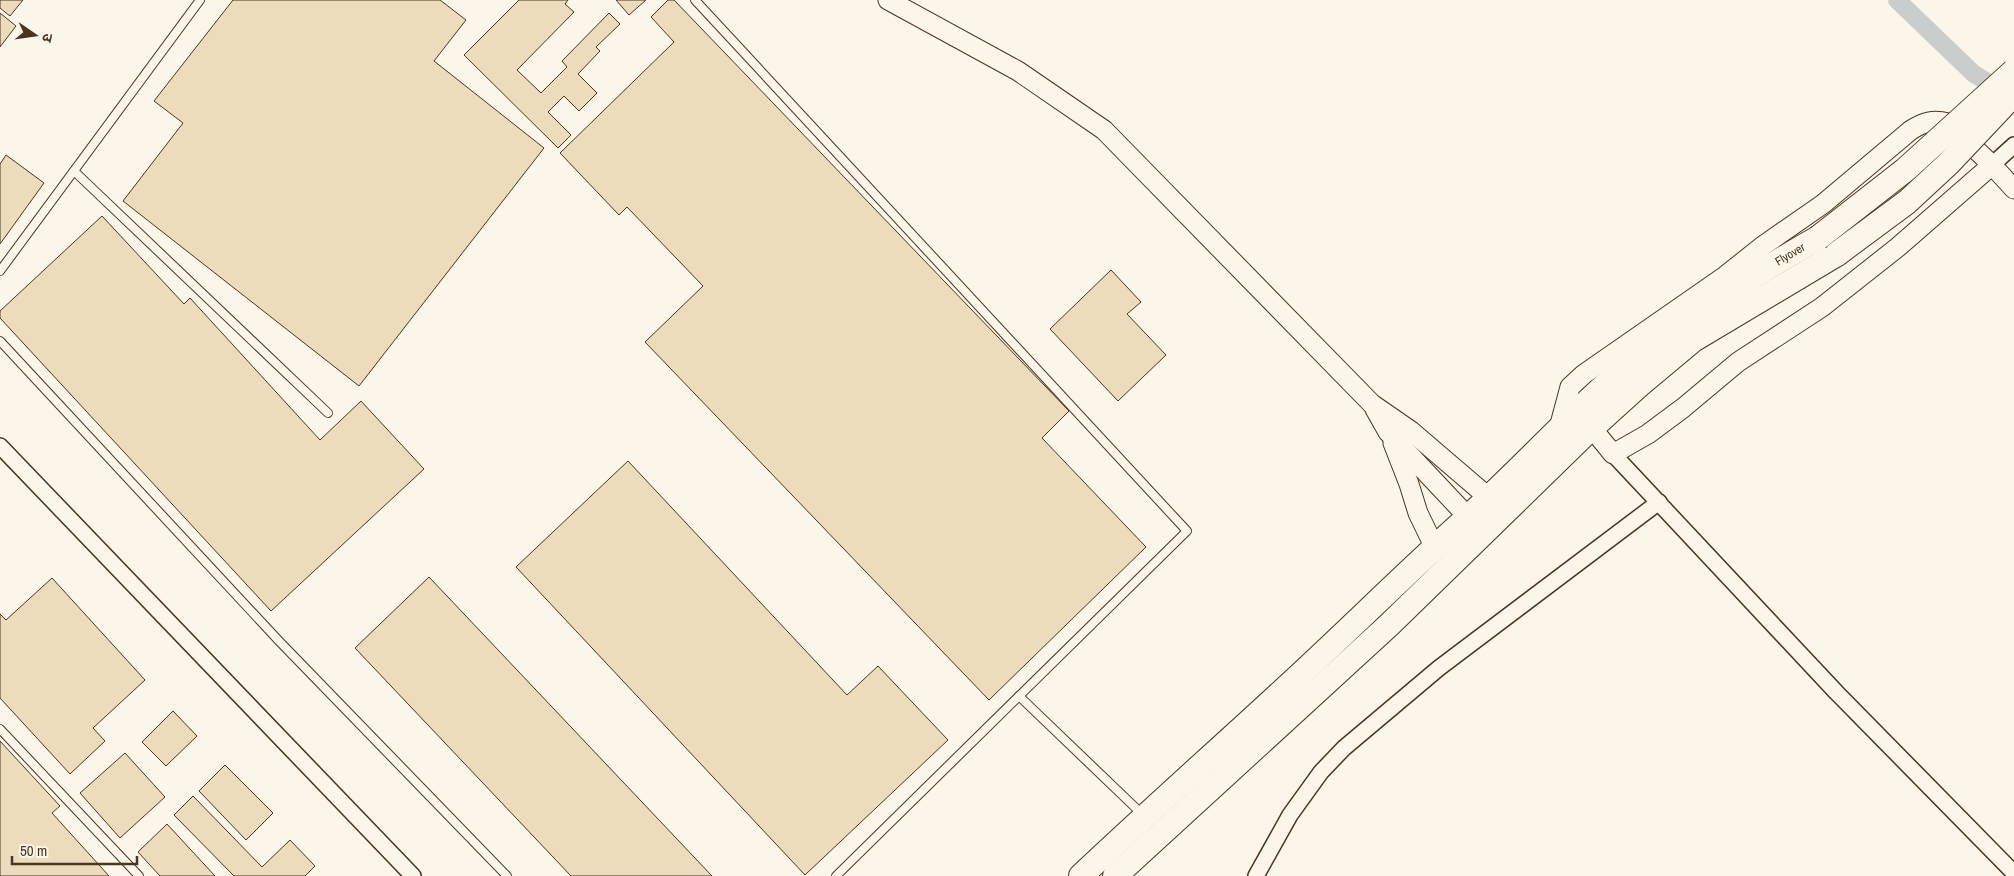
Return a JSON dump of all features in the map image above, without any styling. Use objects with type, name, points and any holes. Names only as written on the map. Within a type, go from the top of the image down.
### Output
[{"type":"main road","name":"Flyover","points":[[1081,876],[1144,816],[1302,673],[1434,546],[1468,517],[1558,428],[1641,354],[1710,304],[1818,238],[1905,170],[2014,71]]},
{"type":"main road","name":"Flyover","points":[[1115,876],[1389,625],[1591,427],[1693,340],[1837,254],[1907,202],[1948,164],[2014,94]]},
{"type":"street","points":[[888,0],[1018,71],[1104,130],[1372,404],[1411,431],[1488,497]]},
{"type":"street","points":[[1558,428],[1570,387],[1584,374],[1725,276],[1764,245],[1823,204],[1911,130],[1926,121],[1948,123],[2014,189]]},
{"type":"street","points":[[1613,454],[1648,434],[1683,408],[1738,362],[1822,307],[1898,247],[2014,145]]},
{"type":"street","points":[[1372,404],[1388,432],[1409,484],[1418,513],[1434,546]]},
{"type":"street","points":[[1591,427],[1613,454],[1836,692],[2014,873]]},
{"type":"street","points":[[1388,432],[1468,517]]},
{"type":"street","points":[[0,446],[413,876]]},
{"type":"street","points":[[1256,876],[1290,815],[1321,772],[1344,748],[1439,668],[1659,502]]},
{"type":"lane","points":[[0,271],[200,0]]},
{"type":"lane","points":[[695,0],[1187,531],[836,876]]},
{"type":"lane","points":[[74,171],[328,413]]},
{"type":"lane","points":[[0,341],[279,641],[507,876]]},
{"type":"lane","points":[[1019,696],[1144,816]]},
{"type":"lane","points":[[0,729],[139,876]]},
{"type":"building","points":[[0,0],[23,0],[10,16],[0,8]]},
{"type":"building","points":[[233,0],[440,0],[466,20],[434,61],[544,148],[359,386],[123,201],[183,123],[154,101]]},
{"type":"building","points":[[519,0],[568,0],[565,4],[574,12],[517,70],[541,93],[567,67],[562,61],[609,13],[620,24],[596,47],[600,51],[578,74],[597,93],[579,111],[564,96],[548,112],[571,135],[558,148],[464,55]]},
{"type":"building","points":[[616,0],[646,0],[629,15]]},
{"type":"building","points":[[668,0],[674,0],[1069,411],[1042,438],[1146,547],[989,700],[645,342],[703,286],[627,207],[619,215],[560,153],[674,42],[651,17]]},
{"type":"building","points":[[0,13],[16,26],[0,47]]},
{"type":"building","points":[[6,155],[44,183],[0,244],[0,164]]},
{"type":"building","points":[[102,216],[184,304],[190,298],[320,440],[361,401],[424,469],[271,611],[0,318],[0,311]]},
{"type":"building","points":[[1111,270],[1141,302],[1127,314],[1166,355],[1118,401],[1050,329]]},
{"type":"building","points":[[628,461],[847,695],[878,666],[948,740],[805,875],[516,567]]},
{"type":"building","points":[[429,577],[712,876],[571,876],[355,648]]},
{"type":"building","points":[[52,578],[145,680],[93,728],[105,741],[70,774],[0,698],[0,614],[6,620]]},
{"type":"building","points":[[173,711],[197,736],[166,766],[142,742]]},
{"type":"building","points":[[0,741],[60,806],[52,813],[109,876],[0,876]]},
{"type":"building","points":[[125,753],[165,797],[120,838],[80,793]]},
{"type":"building","points":[[225,765],[273,813],[246,840],[199,791]]},
{"type":"building","points":[[193,796],[262,867],[290,840],[315,866],[305,876],[234,876],[174,815]]},
{"type":"building","points":[[167,824],[215,876],[160,876],[138,852]]},
{"type":"waterway","points":[[1897,0],[1974,74],[2004,92]]}]
